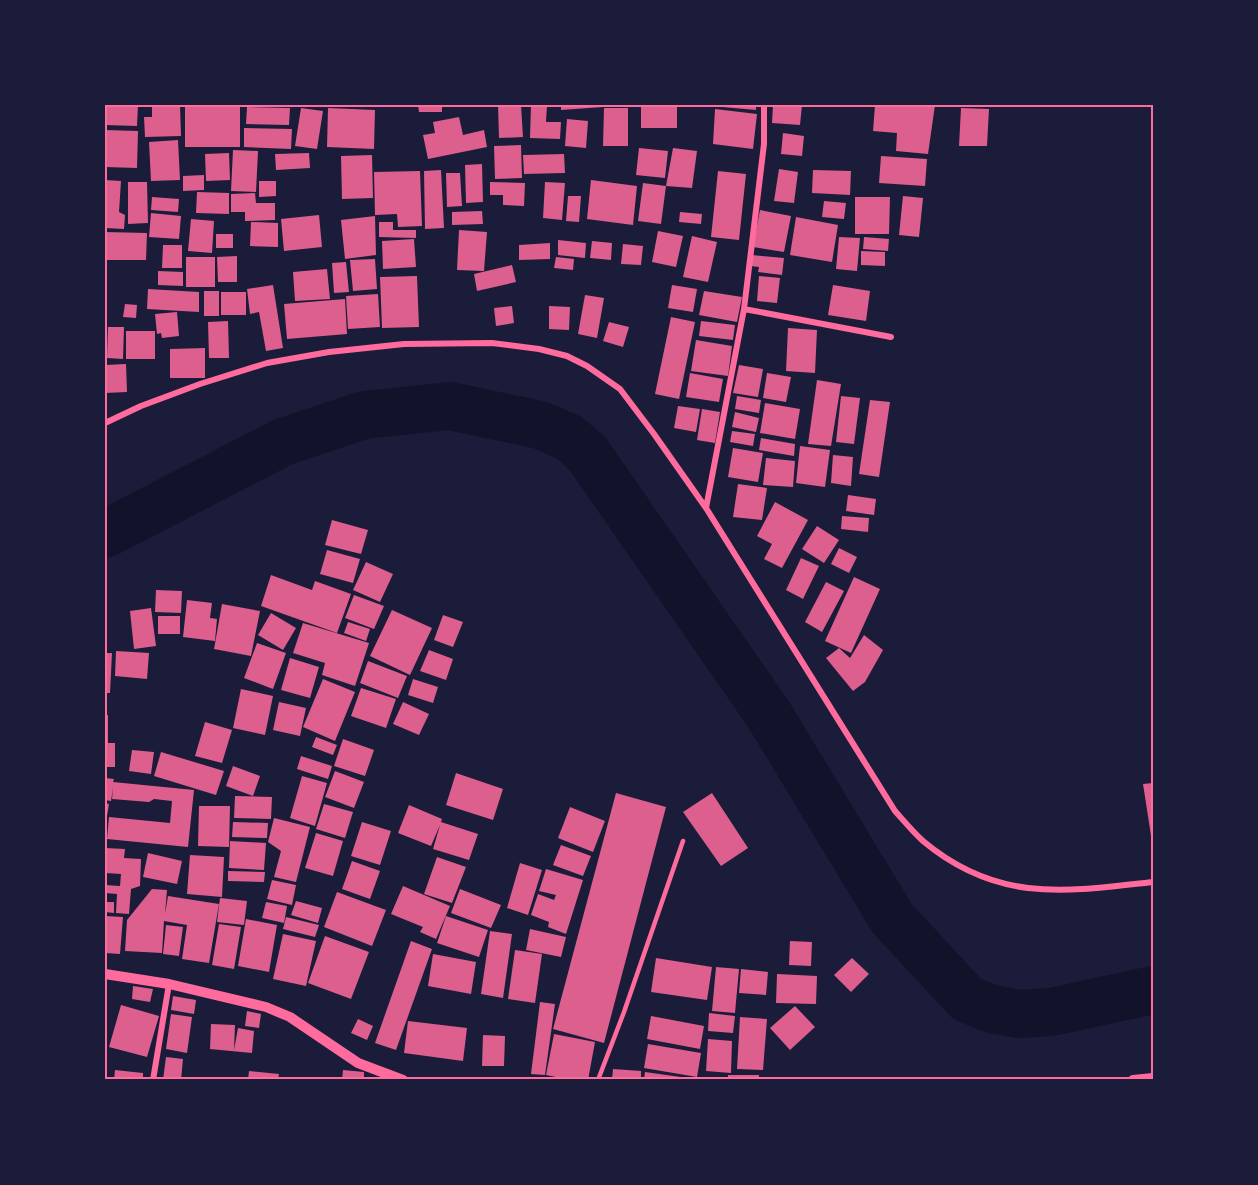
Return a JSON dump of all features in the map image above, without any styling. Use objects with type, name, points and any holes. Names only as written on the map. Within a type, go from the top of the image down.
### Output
[{"type":"street","points":[[706,508],[744,309],[764,144],[764,105]]},
{"type":"street","points":[[744,309],[891,337]]},
{"type":"street","points":[[105,423],[141,406],[267,363],[329,352],[404,344],[492,343],[539,349],[567,356],[587,366],[620,389],[654,434],[706,508],[895,811],[922,840],[946,859],[972,874],[1006,885],[1072,891],[1153,882]]},
{"type":"street","points":[[105,974],[169,984],[266,1007],[290,1017],[357,1063],[403,1080]]},
{"type":"street","points":[[153,1080],[169,984]]},
{"type":"street","points":[[1133,1080],[1153,1078]]},
{"type":"lane","points":[[598,1080],[683,841]]},
{"type":"building","points":[[105,105],[138,105],[137,126],[105,125]]},
{"type":"building","points":[[152,105],[180,105],[181,136],[145,137],[144,117],[152,117]]},
{"type":"building","points":[[185,105],[240,105],[240,147],[185,147]]},
{"type":"building","points":[[418,105],[442,105],[442,112],[419,112]]},
{"type":"building","points":[[498,105],[521,105],[523,137],[499,138]]},
{"type":"building","points":[[531,105],[547,105],[546,122],[561,122],[560,139],[530,138]]},
{"type":"building","points":[[561,105],[603,105],[603,107],[561,110]]},
{"type":"building","points":[[641,105],[677,105],[677,128],[641,128]]},
{"type":"building","points":[[722,105],[756,105],[756,110],[722,107]]},
{"type":"building","points":[[773,105],[802,105],[800,125],[772,123]]},
{"type":"building","points":[[875,105],[935,105],[928,154],[896,151],[897,133],[873,131]]},
{"type":"building","points":[[247,107],[290,108],[289,125],[246,124]]},
{"type":"building","points":[[301,108],[323,111],[317,149],[295,146]]},
{"type":"building","points":[[328,108],[375,110],[374,149],[327,147]]},
{"type":"building","points":[[604,108],[628,108],[628,146],[603,146]]},
{"type":"building","points":[[961,108],[989,109],[987,146],[959,146]]},
{"type":"building","points":[[715,109],[757,114],[753,149],[713,144]]},
{"type":"building","points":[[459,117],[463,135],[484,130],[487,147],[428,159],[423,135],[435,133],[433,122]]},
{"type":"building","points":[[567,119],[588,121],[586,148],[565,146]]},
{"type":"building","points":[[244,128],[292,129],[291,149],[244,147]]},
{"type":"building","points":[[105,130],[138,131],[137,168],[105,167]]},
{"type":"building","points":[[783,133],[804,136],[802,156],[781,154]]},
{"type":"building","points":[[178,140],[180,180],[151,181],[149,142]]},
{"type":"building","points":[[521,145],[522,178],[495,179],[494,146]]},
{"type":"building","points":[[639,148],[668,151],[665,178],[636,175]]},
{"type":"building","points":[[673,148],[697,151],[692,188],[666,186]]},
{"type":"building","points":[[233,150],[258,151],[256,192],[231,191]]},
{"type":"building","points":[[229,153],[230,180],[206,181],[205,154]]},
{"type":"building","points":[[309,153],[310,168],[276,170],[275,154]]},
{"type":"building","points":[[564,154],[565,173],[524,174],[523,155]]},
{"type":"building","points":[[372,155],[373,198],[342,199],[341,156]]},
{"type":"building","points":[[881,156],[927,159],[925,186],[879,183]]},
{"type":"building","points":[[482,164],[483,202],[466,203],[465,165]]},
{"type":"building","points":[[779,169],[798,172],[794,203],[774,201]]},
{"type":"building","points":[[441,170],[444,228],[425,229],[424,171]]},
{"type":"building","points":[[813,170],[851,171],[850,195],[812,193]]},
{"type":"building","points":[[420,171],[422,226],[398,227],[397,214],[375,215],[374,172]]},
{"type":"building","points":[[718,171],[746,174],[739,240],[711,237]]},
{"type":"building","points":[[446,173],[460,173],[462,206],[447,207]]},
{"type":"building","points":[[204,175],[204,190],[183,191],[183,176]]},
{"type":"building","points":[[105,180],[121,181],[119,212],[125,215],[124,229],[105,228]]},
{"type":"building","points":[[591,180],[637,186],[633,225],[587,219]]},
{"type":"building","points":[[259,181],[276,181],[276,196],[259,197]]},
{"type":"building","points":[[128,182],[147,182],[148,223],[128,224]]},
{"type":"building","points":[[490,182],[525,183],[524,206],[503,205],[503,195],[490,195]]},
{"type":"building","points":[[545,182],[565,183],[562,220],[543,218]]},
{"type":"building","points":[[643,183],[666,186],[661,224],[638,221]]},
{"type":"building","points":[[197,192],[229,193],[229,214],[196,213]]},
{"type":"building","points":[[255,193],[256,203],[275,203],[275,220],[245,221],[245,212],[231,212],[231,194]]},
{"type":"building","points":[[568,196],[581,196],[579,222],[566,221]]},
{"type":"building","points":[[903,196],[923,198],[919,237],[899,235]]},
{"type":"building","points":[[152,197],[179,199],[178,212],[151,210]]},
{"type":"building","points":[[855,197],[890,197],[889,234],[855,234]]},
{"type":"building","points":[[824,201],[846,203],[844,219],[822,217]]},
{"type":"building","points":[[760,210],[791,216],[784,252],[753,247]]},
{"type":"building","points":[[482,211],[483,224],[452,225],[452,212]]},
{"type":"building","points":[[680,212],[702,214],[701,224],[679,222]]},
{"type":"building","points":[[151,213],[181,216],[179,239],[149,237]]},
{"type":"building","points":[[319,215],[322,247],[284,251],[281,219]]},
{"type":"building","points":[[375,216],[376,255],[345,259],[341,220]]},
{"type":"building","points":[[796,217],[838,225],[832,262],[790,255]]},
{"type":"building","points":[[191,219],[214,221],[212,253],[188,251]]},
{"type":"building","points":[[251,222],[278,223],[278,247],[250,246]]},
{"type":"building","points":[[379,222],[393,222],[393,230],[416,230],[416,238],[379,237]]},
{"type":"building","points":[[459,230],[487,232],[484,271],[457,270]]},
{"type":"building","points":[[658,231],[683,236],[676,267],[652,262]]},
{"type":"building","points":[[105,232],[147,233],[146,260],[105,260]]},
{"type":"building","points":[[216,234],[233,234],[233,248],[216,248]]},
{"type":"building","points":[[692,236],[717,242],[708,282],[683,277]]},
{"type":"building","points":[[839,237],[860,238],[857,271],[836,269]]},
{"type":"building","points":[[864,237],[889,239],[888,251],[863,249]]},
{"type":"building","points":[[414,239],[416,267],[383,269],[382,241]]},
{"type":"building","points":[[558,240],[586,243],[585,258],[558,255]]},
{"type":"building","points":[[592,241],[612,243],[611,260],[590,258]]},
{"type":"building","points":[[550,243],[550,259],[519,260],[519,245]]},
{"type":"building","points":[[623,244],[643,246],[641,265],[621,264]]},
{"type":"building","points":[[163,245],[182,245],[182,268],[162,268]]},
{"type":"building","points":[[861,251],[885,252],[885,266],[861,265]]},
{"type":"building","points":[[752,255],[784,258],[782,275],[758,272],[759,267],[751,266]]},
{"type":"building","points":[[237,256],[237,282],[218,282],[217,257]]},
{"type":"building","points":[[186,257],[215,257],[215,287],[186,287]]},
{"type":"building","points":[[556,257],[574,259],[573,270],[554,268]]},
{"type":"building","points":[[375,259],[377,289],[353,291],[350,260]]},
{"type":"building","points":[[346,262],[349,292],[334,293],[332,263]]},
{"type":"building","points":[[512,265],[516,282],[477,291],[474,274]]},
{"type":"building","points":[[327,269],[330,299],[295,301],[293,272]]},
{"type":"building","points":[[158,271],[183,272],[183,286],[158,285]]},
{"type":"building","points":[[417,276],[419,327],[382,328],[380,277]]},
{"type":"building","points":[[759,276],[780,278],[777,303],[757,301]]},
{"type":"building","points":[[273,285],[283,348],[266,351],[259,312],[250,314],[247,289]]},
{"type":"building","points":[[672,285],[697,289],[693,312],[668,308]]},
{"type":"building","points":[[833,285],[870,291],[866,321],[828,315]]},
{"type":"building","points":[[148,289],[199,292],[199,312],[147,309]]},
{"type":"building","points":[[204,291],[219,291],[219,316],[204,316]]},
{"type":"building","points":[[704,291],[742,297],[737,322],[699,315]]},
{"type":"building","points":[[221,292],[246,292],[246,315],[221,315]]},
{"type":"building","points":[[378,294],[380,327],[348,329],[346,296]]},
{"type":"building","points":[[585,295],[604,298],[597,338],[578,334]]},
{"type":"building","points":[[345,299],[347,334],[287,339],[284,304]]},
{"type":"building","points":[[125,304],[137,305],[136,318],[123,317]]},
{"type":"building","points":[[512,306],[514,323],[496,326],[494,308]]},
{"type":"building","points":[[549,306],[570,307],[569,330],[549,329]]},
{"type":"building","points":[[177,312],[179,336],[162,338],[161,333],[157,334],[155,314]]},
{"type":"building","points":[[671,317],[695,322],[679,399],[655,394]]},
{"type":"building","points":[[228,321],[229,358],[209,358],[208,322]]},
{"type":"building","points":[[701,321],[735,325],[733,340],[699,336]]},
{"type":"building","points":[[609,322],[629,327],[623,347],[603,341]]},
{"type":"building","points":[[108,327],[124,327],[123,359],[107,358]]},
{"type":"building","points":[[788,328],[817,330],[815,373],[786,371]]},
{"type":"building","points":[[126,331],[155,331],[155,359],[126,359]]},
{"type":"building","points":[[696,340],[732,346],[728,376],[691,371]]},
{"type":"building","points":[[205,348],[205,378],[170,378],[170,349]]},
{"type":"building","points":[[126,364],[127,392],[105,393],[105,365]]},
{"type":"building","points":[[739,365],[763,369],[758,397],[733,393]]},
{"type":"building","points":[[690,373],[723,379],[719,402],[686,397]]},
{"type":"building","points":[[767,373],[791,377],[786,402],[763,398]]},
{"type":"building","points":[[817,380],[841,384],[831,446],[808,444]]},
{"type":"building","points":[[737,396],[761,400],[759,413],[735,409]]},
{"type":"building","points":[[841,396],[860,398],[854,444],[836,442]]},
{"type":"building","points":[[870,400],[890,402],[879,477],[859,474]]},
{"type":"building","points":[[765,403],[800,409],[795,439],[760,433]]},
{"type":"building","points":[[678,406],[700,409],[696,432],[674,428]]},
{"type":"building","points":[[702,409],[720,412],[715,443],[697,440]]},
{"type":"building","points":[[735,412],[759,418],[756,432],[732,427]]},
{"type":"building","points":[[732,431],[755,434],[753,446],[730,442]]},
{"type":"building","points":[[761,438],[795,444],[794,456],[759,450]]},
{"type":"building","points":[[800,446],[830,450],[825,487],[796,483]]},
{"type":"building","points":[[733,448],[763,453],[758,482],[728,477]]},
{"type":"building","points":[[833,455],[853,457],[851,486],[831,483]]},
{"type":"building","points":[[766,458],[795,461],[793,487],[763,485]]},
{"type":"building","points":[[738,484],[767,488],[762,520],[733,517]]},
{"type":"building","points":[[848,495],[876,499],[874,515],[846,511]]},
{"type":"building","points":[[775,502],[808,520],[782,568],[764,559],[772,544],[757,536]]},
{"type":"building","points":[[842,516],[869,518],[868,532],[841,529]]},
{"type":"building","points":[[332,520],[368,530],[361,554],[325,545]]},
{"type":"building","points":[[817,526],[839,540],[824,563],[802,549]]},
{"type":"building","points":[[839,548],[857,557],[849,573],[831,564]]},
{"type":"building","points":[[327,550],[360,559],[353,583],[320,574]]},
{"type":"building","points":[[801,558],[819,566],[803,599],[786,590]]},
{"type":"building","points":[[366,562],[393,574],[380,602],[353,590]]},
{"type":"building","points":[[271,575],[312,590],[315,581],[351,594],[337,633],[261,606]]},
{"type":"building","points":[[854,577],[880,589],[851,653],[825,641]]},
{"type":"building","points":[[826,582],[844,591],[822,632],[805,622]]},
{"type":"building","points":[[156,590],[182,591],[181,613],[155,612]]},
{"type":"building","points":[[354,595],[384,606],[374,629],[345,618]]},
{"type":"building","points":[[187,600],[212,603],[210,618],[217,619],[215,641],[183,637]]},
{"type":"building","points":[[222,604],[260,611],[251,656],[214,649]]},
{"type":"building","points":[[151,608],[156,646],[134,649],[130,611]]},
{"type":"building","points":[[392,610],[432,628],[410,675],[370,656]]},
{"type":"building","points":[[271,613],[296,628],[283,650],[258,635]]},
{"type":"building","points":[[443,615],[463,622],[453,647],[434,640]]},
{"type":"building","points":[[158,616],[180,616],[180,634],[158,634]]},
{"type":"building","points":[[348,622],[370,629],[366,641],[344,633]]},
{"type":"building","points":[[303,623],[369,643],[355,686],[322,675],[325,663],[293,653]]},
{"type":"building","points":[[864,635],[883,650],[865,682],[853,691],[826,658],[839,648],[850,658]]},
{"type":"building","points":[[257,643],[286,653],[273,689],[244,678]]},
{"type":"building","points":[[429,650],[453,659],[446,680],[420,671]]},
{"type":"building","points":[[116,651],[149,653],[147,679],[115,676]]},
{"type":"building","points":[[105,653],[112,653],[110,693],[105,693]]},
{"type":"building","points":[[290,658],[319,667],[310,698],[281,690]]},
{"type":"building","points":[[368,661],[407,676],[398,698],[360,683]]},
{"type":"building","points":[[323,679],[355,692],[335,741],[303,727]]},
{"type":"building","points":[[413,679],[438,687],[433,703],[408,695]]},
{"type":"building","points":[[361,688],[396,699],[386,728],[351,716]]},
{"type":"building","points":[[241,689],[273,696],[265,735],[233,728]]},
{"type":"building","points":[[279,702],[306,708],[300,736],[273,730]]},
{"type":"building","points":[[403,702],[429,714],[419,735],[393,724]]},
{"type":"building","points":[[105,715],[108,715],[108,743],[115,743],[115,767],[105,767]]},
{"type":"building","points":[[205,722],[232,730],[222,763],[195,756]]},
{"type":"building","points":[[316,737],[337,745],[333,755],[312,747]]},
{"type":"building","points":[[343,739],[374,750],[365,776],[334,766]]},
{"type":"building","points":[[132,750],[154,752],[151,774],[129,771]]},
{"type":"building","points":[[161,752],[224,771],[216,795],[154,776]]},
{"type":"building","points":[[301,756],[332,766],[328,779],[297,769]]},
{"type":"building","points":[[233,766],[260,776],[253,796],[226,786]]},
{"type":"building","points":[[335,771],[364,782],[354,808],[325,797]]},
{"type":"building","points":[[456,773],[503,789],[493,820],[446,805]]},
{"type":"building","points":[[302,776],[327,783],[315,826],[290,818]]},
{"type":"building","points":[[105,778],[114,779],[113,782],[194,790],[188,847],[107,839],[109,817],[170,823],[172,801],[112,799],[113,788],[111,801],[105,800]]},
{"type":"building","points":[[1153,783],[1153,842],[1152,842],[1143,784]]},
{"type":"building","points":[[616,793],[666,807],[604,1043],[553,1029]]},
{"type":"building","points":[[712,793],[748,848],[721,866],[683,812]]},
{"type":"building","points":[[235,796],[272,797],[271,819],[234,818]]},
{"type":"building","points":[[105,803],[109,804],[106,822],[105,822]]},
{"type":"building","points":[[324,804],[353,812],[345,838],[316,829]]},
{"type":"building","points":[[409,805],[442,819],[441,822],[478,834],[469,860],[433,849],[440,825],[431,846],[398,833]]},
{"type":"building","points":[[199,806],[230,806],[229,847],[198,846]]},
{"type":"building","points":[[570,807],[605,821],[593,852],[558,838]]},
{"type":"building","points":[[274,818],[310,827],[296,882],[274,877],[281,851],[268,842]]},
{"type":"building","points":[[233,822],[268,823],[267,838],[232,837]]},
{"type":"building","points":[[362,822],[391,831],[380,865],[351,856]]},
{"type":"building","points":[[316,833],[343,841],[333,876],[305,868]]},
{"type":"building","points":[[230,841],[266,843],[264,870],[229,868]]},
{"type":"building","points":[[561,845],[591,856],[583,876],[553,865]]},
{"type":"building","points":[[105,848],[125,849],[124,858],[141,859],[140,886],[131,889],[129,914],[116,913],[117,894],[105,893],[105,885],[120,886],[121,874],[105,873]]},
{"type":"building","points":[[148,853],[182,861],[177,884],[143,877]]},
{"type":"building","points":[[190,855],[224,857],[222,897],[187,894]]},
{"type":"building","points":[[437,857],[466,867],[452,903],[424,894]]},
{"type":"building","points":[[352,861],[380,871],[370,899],[342,889]]},
{"type":"building","points":[[520,863],[542,870],[528,915],[507,908]]},
{"type":"building","points":[[546,869],[583,880],[566,934],[548,927],[549,922],[531,915],[538,894],[554,900],[556,895],[539,891]]},
{"type":"building","points":[[228,871],[265,872],[264,882],[228,881]]},
{"type":"building","points":[[272,880],[296,885],[292,905],[267,899]]},
{"type":"building","points":[[403,886],[450,906],[436,939],[420,932],[423,927],[391,914]]},
{"type":"building","points":[[152,889],[167,890],[165,914],[168,896],[219,904],[209,963],[182,959],[187,925],[164,921],[162,953],[125,951],[127,920]]},
{"type":"building","points":[[460,889],[501,905],[491,928],[451,913]]},
{"type":"building","points":[[337,892],[386,910],[372,946],[324,927]]},
{"type":"building","points":[[220,898],[247,901],[244,925],[217,922]]},
{"type":"building","points":[[296,901],[322,908],[318,923],[291,915]]},
{"type":"building","points":[[105,902],[114,902],[114,913],[105,912]]},
{"type":"building","points":[[266,902],[287,906],[284,923],[262,918]]},
{"type":"building","points":[[105,916],[123,917],[120,954],[105,953]]},
{"type":"building","points":[[446,916],[488,930],[479,957],[437,943]]},
{"type":"building","points":[[286,917],[319,925],[315,937],[283,929]]},
{"type":"building","points":[[246,919],[277,925],[269,972],[238,966]]},
{"type":"building","points":[[219,924],[241,927],[234,969],[212,965]]},
{"type":"building","points":[[166,925],[183,927],[179,956],[163,954]]},
{"type":"building","points":[[530,929],[566,937],[561,957],[526,950]]},
{"type":"building","points":[[490,931],[512,934],[503,998],[481,994]]},
{"type":"building","points":[[283,934],[316,941],[306,986],[273,979]]},
{"type":"building","points":[[325,936],[369,952],[351,999],[308,983]]},
{"type":"building","points":[[411,941],[432,949],[396,1050],[375,1043]]},
{"type":"building","points":[[790,941],[812,942],[811,966],[789,965]]},
{"type":"building","points":[[515,950],[542,954],[535,1003],[508,999]]},
{"type":"building","points":[[433,954],[476,962],[471,994],[428,986]]},
{"type":"building","points":[[656,958],[712,967],[707,1000],[651,992]]},
{"type":"building","points":[[852,958],[869,974],[851,992],[834,975]]},
{"type":"building","points":[[716,967],[739,969],[735,1013],[712,1011]]},
{"type":"building","points":[[741,969],[768,972],[766,995],[739,993]]},
{"type":"building","points":[[777,974],[817,976],[816,1004],[776,1003]]},
{"type":"building","points":[[133,986],[153,989],[150,1002],[132,999]]},
{"type":"building","points":[[173,996],[196,1000],[194,1014],[171,1010]]},
{"type":"building","points":[[540,1002],[555,1004],[545,1075],[531,1074]]},
{"type":"building","points":[[121,1005],[159,1016],[147,1057],[109,1047]]},
{"type":"building","points":[[795,1006],[815,1027],[790,1050],[770,1028]]},
{"type":"building","points":[[247,1011],[261,1014],[259,1028],[245,1026]]},
{"type":"building","points":[[709,1013],[735,1016],[733,1033],[708,1031]]},
{"type":"building","points":[[171,1014],[192,1017],[187,1053],[166,1049]]},
{"type":"building","points":[[651,1016],[704,1026],[700,1049],[647,1039]]},
{"type":"building","points":[[740,1017],[767,1019],[763,1070],[737,1069]]},
{"type":"building","points":[[358,1019],[373,1026],[367,1040],[351,1033]]},
{"type":"building","points":[[408,1021],[467,1028],[463,1061],[404,1053]]},
{"type":"building","points":[[211,1024],[235,1025],[234,1050],[238,1028],[254,1031],[252,1053],[210,1049]]},
{"type":"building","points":[[554,1034],[595,1042],[588,1080],[571,1080],[546,1075]]},
{"type":"building","points":[[483,1035],[505,1036],[504,1066],[482,1066]]},
{"type":"building","points":[[708,1039],[732,1041],[731,1073],[706,1071]]},
{"type":"building","points":[[648,1044],[701,1053],[697,1077],[644,1068]]},
{"type":"building","points":[[166,1057],[183,1059],[181,1080],[163,1080]]},
{"type":"building","points":[[613,1069],[641,1071],[641,1080],[612,1080]]},
{"type":"building","points":[[115,1070],[143,1073],[143,1080],[114,1080]]},
{"type":"building","points":[[343,1070],[364,1072],[364,1080],[342,1080]]},
{"type":"building","points":[[249,1071],[279,1074],[278,1080],[248,1080]]},
{"type":"building","points":[[645,1072],[688,1078],[688,1080],[644,1080]]},
{"type":"building","points":[[728,1075],[759,1075],[759,1080],[728,1080]]},
{"type":"waterway","points":[[105,534],[283,442],[364,415],[450,406],[540,425],[568,437],[587,453],[769,715],[892,918],[967,999],[992,1009],[1020,1014],[1051,1012],[1153,990]]}]
